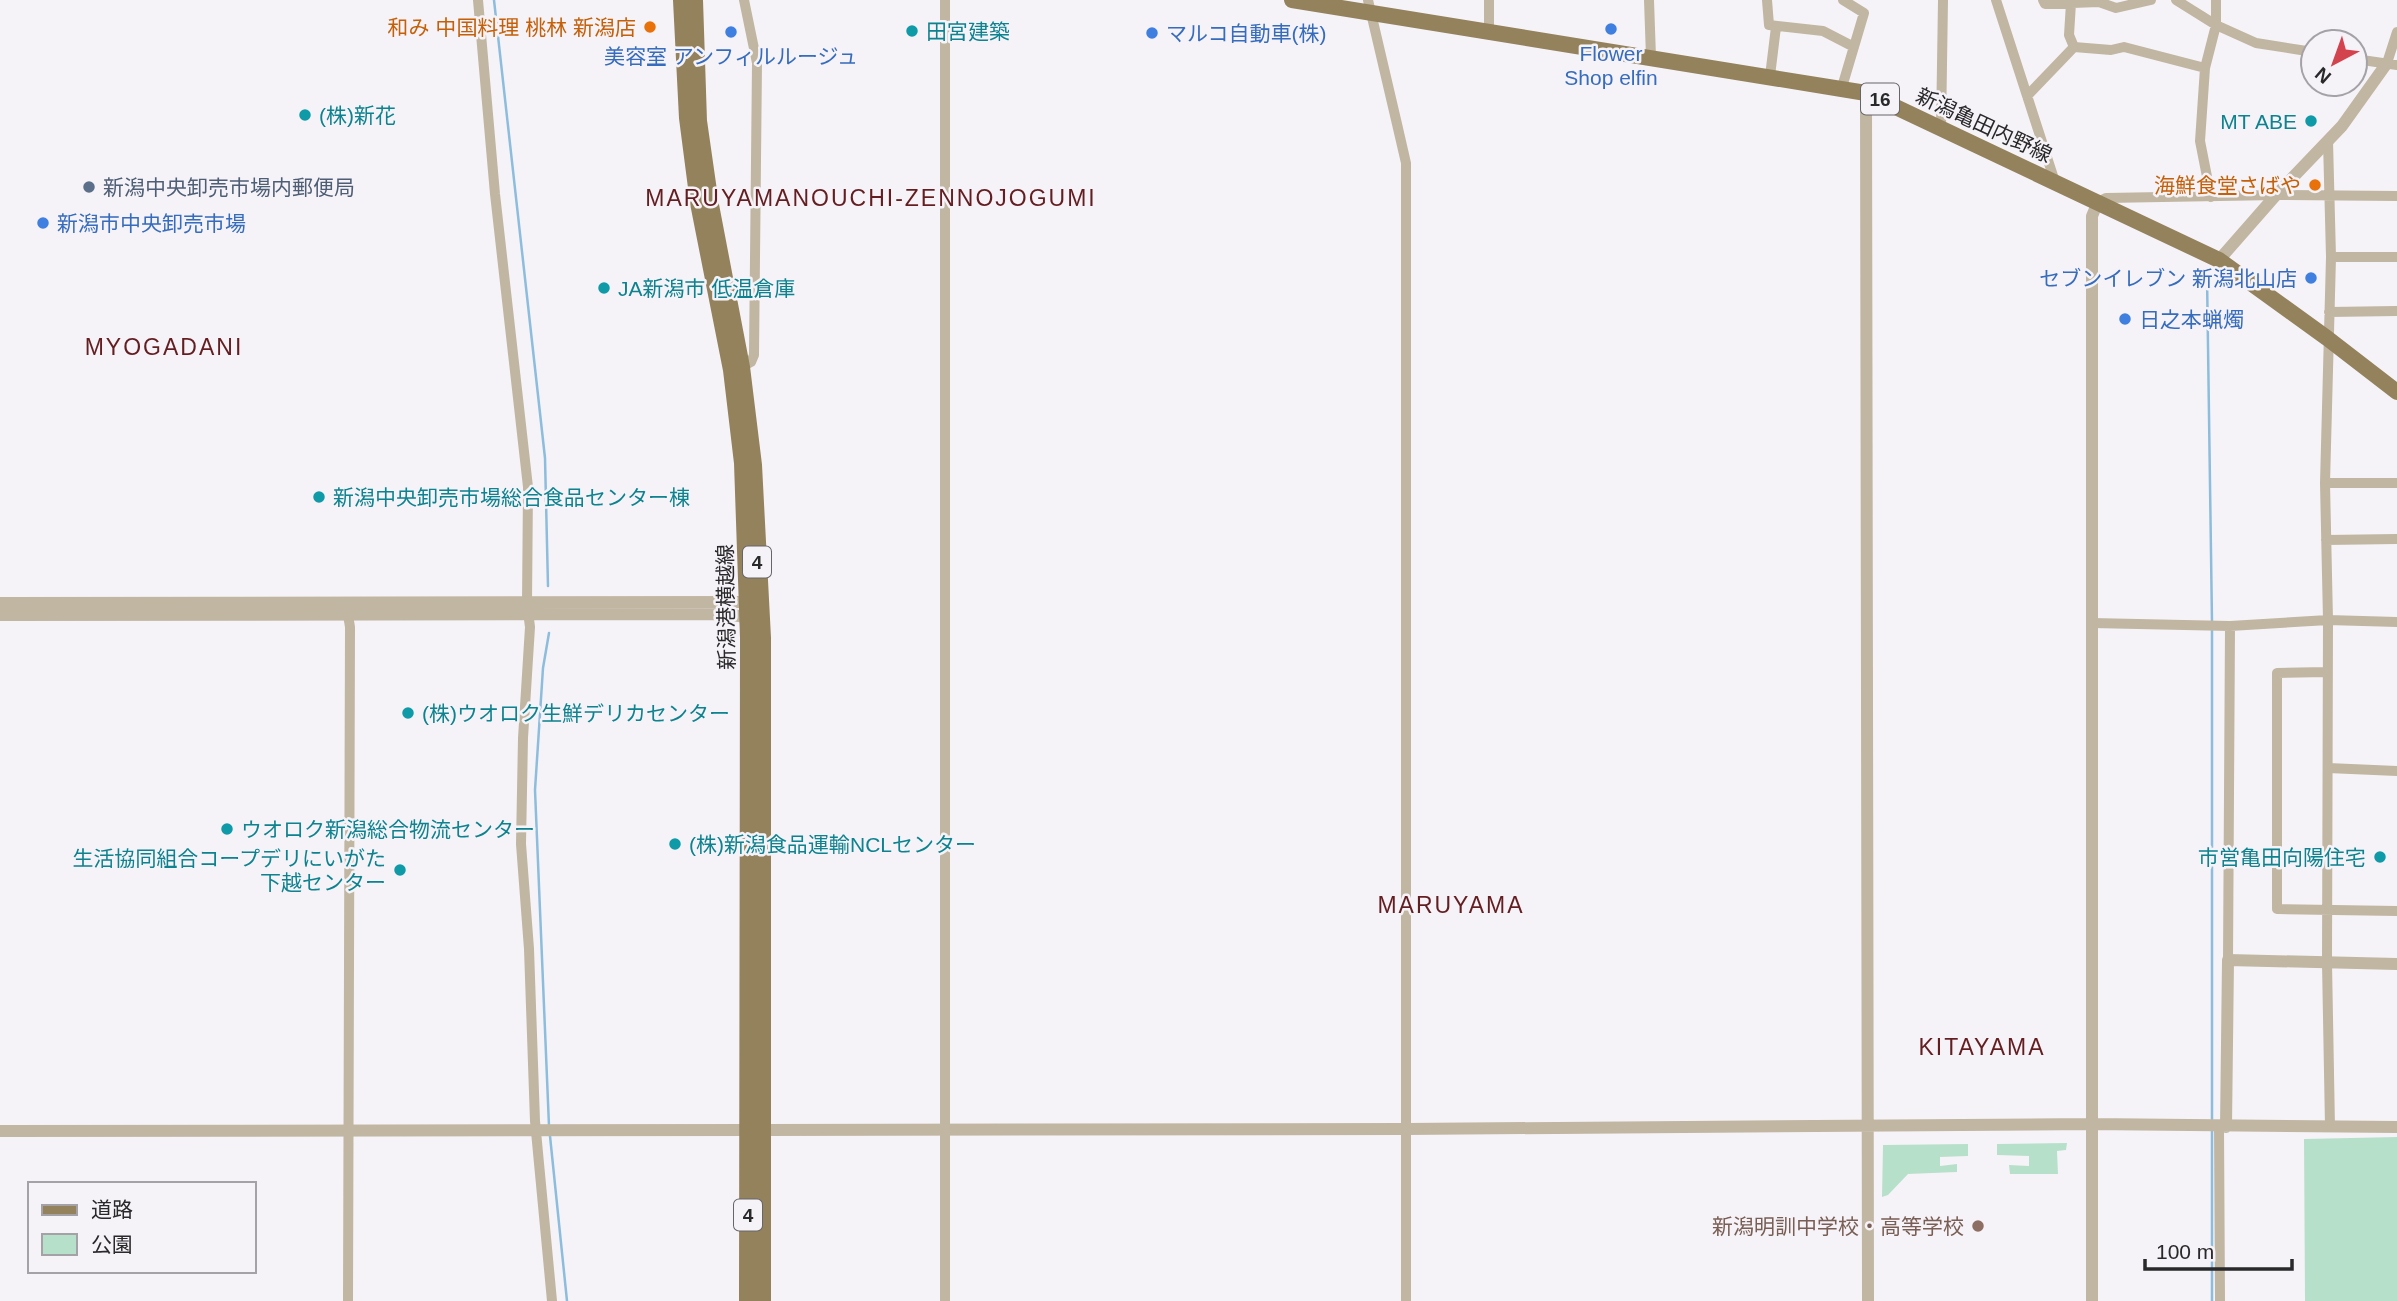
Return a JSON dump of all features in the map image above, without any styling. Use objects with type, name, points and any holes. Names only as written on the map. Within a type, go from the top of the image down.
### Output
[{"type":"main road","name":"新潟港横越線","points":[[681,0],[687,118],[698,203],[731,370],[742,463],[747,581],[763,638],[756,1129],[747,1301]]},
{"type":"main road","name":"新潟港横越線","points":[[695,0],[699,121],[711,205],[742,367],[754,465],[753,610]]},
{"type":"main road","name":"新潟亀田内野線","points":[[1292,0],[1369,6],[1522,38],[1842,87],[1866,93],[2218,260],[2327,338],[2397,393]]},
{"type":"main road","name":"新潟港横越線","points":[[756,1129],[764,1301]]},
{"type":"street","points":[[478,0],[495,194],[528,487],[530,627],[523,738],[521,844],[529,949],[536,1131],[552,1301]]},
{"type":"street","points":[[742,367],[751,362],[754,355],[757,63],[744,0]]},
{"type":"street","points":[[945,0],[945,1301]]},
{"type":"street","points":[[1489,0],[1489,31]]},
{"type":"street","points":[[1648,0],[1651,57]]},
{"type":"street","points":[[1767,0],[1769,25],[1823,31],[1854,47]]},
{"type":"street","points":[[1842,87],[1864,13],[1843,0]]},
{"type":"street","points":[[1941,129],[1943,0]]},
{"type":"street","points":[[1996,0],[2055,182]]},
{"type":"street","points":[[2043,0],[2045,4],[2099,2],[2116,8],[2151,0]]},
{"type":"street","points":[[2176,0],[2216,25],[2256,43],[2299,50]]},
{"type":"street","points":[[2211,197],[2200,141],[2205,68],[2216,25],[2216,0]]},
{"type":"street","points":[[2071,3],[2069,35],[2074,47]]},
{"type":"street","points":[[1369,6],[1406,163],[1406,1301]]},
{"type":"street","points":[[1770,76],[1776,27]]},
{"type":"street","points":[[2218,260],[2342,127],[2392,64],[2397,32]]},
{"type":"street","points":[[2027,96],[2074,47]]},
{"type":"street","points":[[2074,47],[2111,51],[2123,47],[2205,68]]},
{"type":"street","points":[[2369,61],[2392,64]]},
{"type":"street","points":[[1866,93],[1868,1301]]},
{"type":"street","points":[[2328,141],[2331,197],[2325,483],[2330,1127]]},
{"type":"street","points":[[2092,1301],[2092,216],[2098,202],[2106,198],[2397,196]]},
{"type":"street","points":[[2330,257],[2397,257]]},
{"type":"street","points":[[2329,312],[2397,311]]},
{"type":"street","points":[[2325,483],[2397,483]]},
{"type":"street","points":[[2326,540],[2397,539]]},
{"type":"street","points":[[0,603],[724,614],[753,610]]},
{"type":"street","points":[[0,615],[348,615],[528,609]]},
{"type":"street","points":[[348,615],[348,1301]]},
{"type":"street","points":[[2092,623],[2230,626],[2328,620],[2397,622]]},
{"type":"street","points":[[2220,1301],[2228,960],[2230,626]]},
{"type":"street","points":[[2326,672],[2277,673],[2277,909],[2397,911]]},
{"type":"street","points":[[2328,768],[2397,771]]},
{"type":"street","points":[[2228,960],[2397,964]]},
{"type":"street","points":[[0,1131],[1405,1129],[2091,1124],[2397,1127]]},
{"type":"green space","points":[[2397,1137],[2397,1301],[2305,1301],[2304,1139]]},
{"type":"green space","points":[[2067,1143],[2066,1150],[2057,1151],[2058,1174],[2010,1174],[2009,1165],[2029,1166],[2029,1156],[1997,1155],[1997,1144]]},
{"type":"green space","points":[[1968,1144],[1968,1156],[1940,1157],[1940,1166],[1957,1164],[1957,1172],[1908,1174],[1888,1195],[1882,1197],[1883,1145]]},
{"type":"waterway","points":[[494,0],[545,458],[548,586]]},
{"type":"waterway","points":[[2207,276],[2212,622]]},
{"type":"waterway","points":[[2212,629],[2212,1119]]},
{"type":"waterway","points":[[549,633],[543,668],[535,790],[549,1126]]},
{"type":"waterway","points":[[2212,1129],[2212,1301]]},
{"type":"waterway","points":[[550,1136],[567,1301]]},
{"type":"place","name":"和み 中国料理 桃林 新潟店","points":[[650,27]]},
{"type":"place","name":"Flower Shop elfin","points":[[1611,29]]},
{"type":"place","name":"田宮建築","points":[[912,31]]},
{"type":"place","name":"美容室 アンフィルルージュ","points":[[731,32]]},
{"type":"place","name":"マルコ自動車(株)","points":[[1152,33]]},
{"type":"place","name":"(株)新花","points":[[305,115]]},
{"type":"place","name":"MT ABE","points":[[2311,121]]},
{"type":"place","name":"海鮮食堂さばや","points":[[2315,185]]},
{"type":"place","name":"新潟中央卸売市場内郵便局","points":[[89,187]]},
{"type":"place","name":"新潟市中央卸売市場","points":[[43,223]]},
{"type":"place","name":"セブンイレブン 新潟北山店","points":[[2311,278]]},
{"type":"place","name":"JA新潟市 低温倉庫","points":[[604,288]]},
{"type":"place","name":"日之本蝋燭","points":[[2125,319]]},
{"type":"place","name":"新潟中央卸売市場総合食品センター棟","points":[[319,497]]},
{"type":"place","name":"(株)ウオロク生鮮デリカセンター","points":[[408,713]]},
{"type":"place","name":"ウオロク新潟総合物流センター","points":[[227,829]]},
{"type":"place","name":"(株)新潟食品運輸NCLセンター","points":[[675,844]]},
{"type":"place","name":"市営亀田向陽住宅","points":[[2380,857]]},
{"type":"place","name":"生活協同組合コープデリにいがた 下越センター","points":[[400,870]]},
{"type":"place","name":"新潟明訓中学校・高等学校","points":[[1978,1226]]},
{"type":"district","name":"MARUYAMANOUCHI-ZENNOJOGUMI","points":[[871,198]]},
{"type":"district","name":"MYOGADANI","points":[[164,347]]},
{"type":"district","name":"MARUYAMA","points":[[1451,905]]},
{"type":"district","name":"KITAYAMA","points":[[1982,1047]]}]
